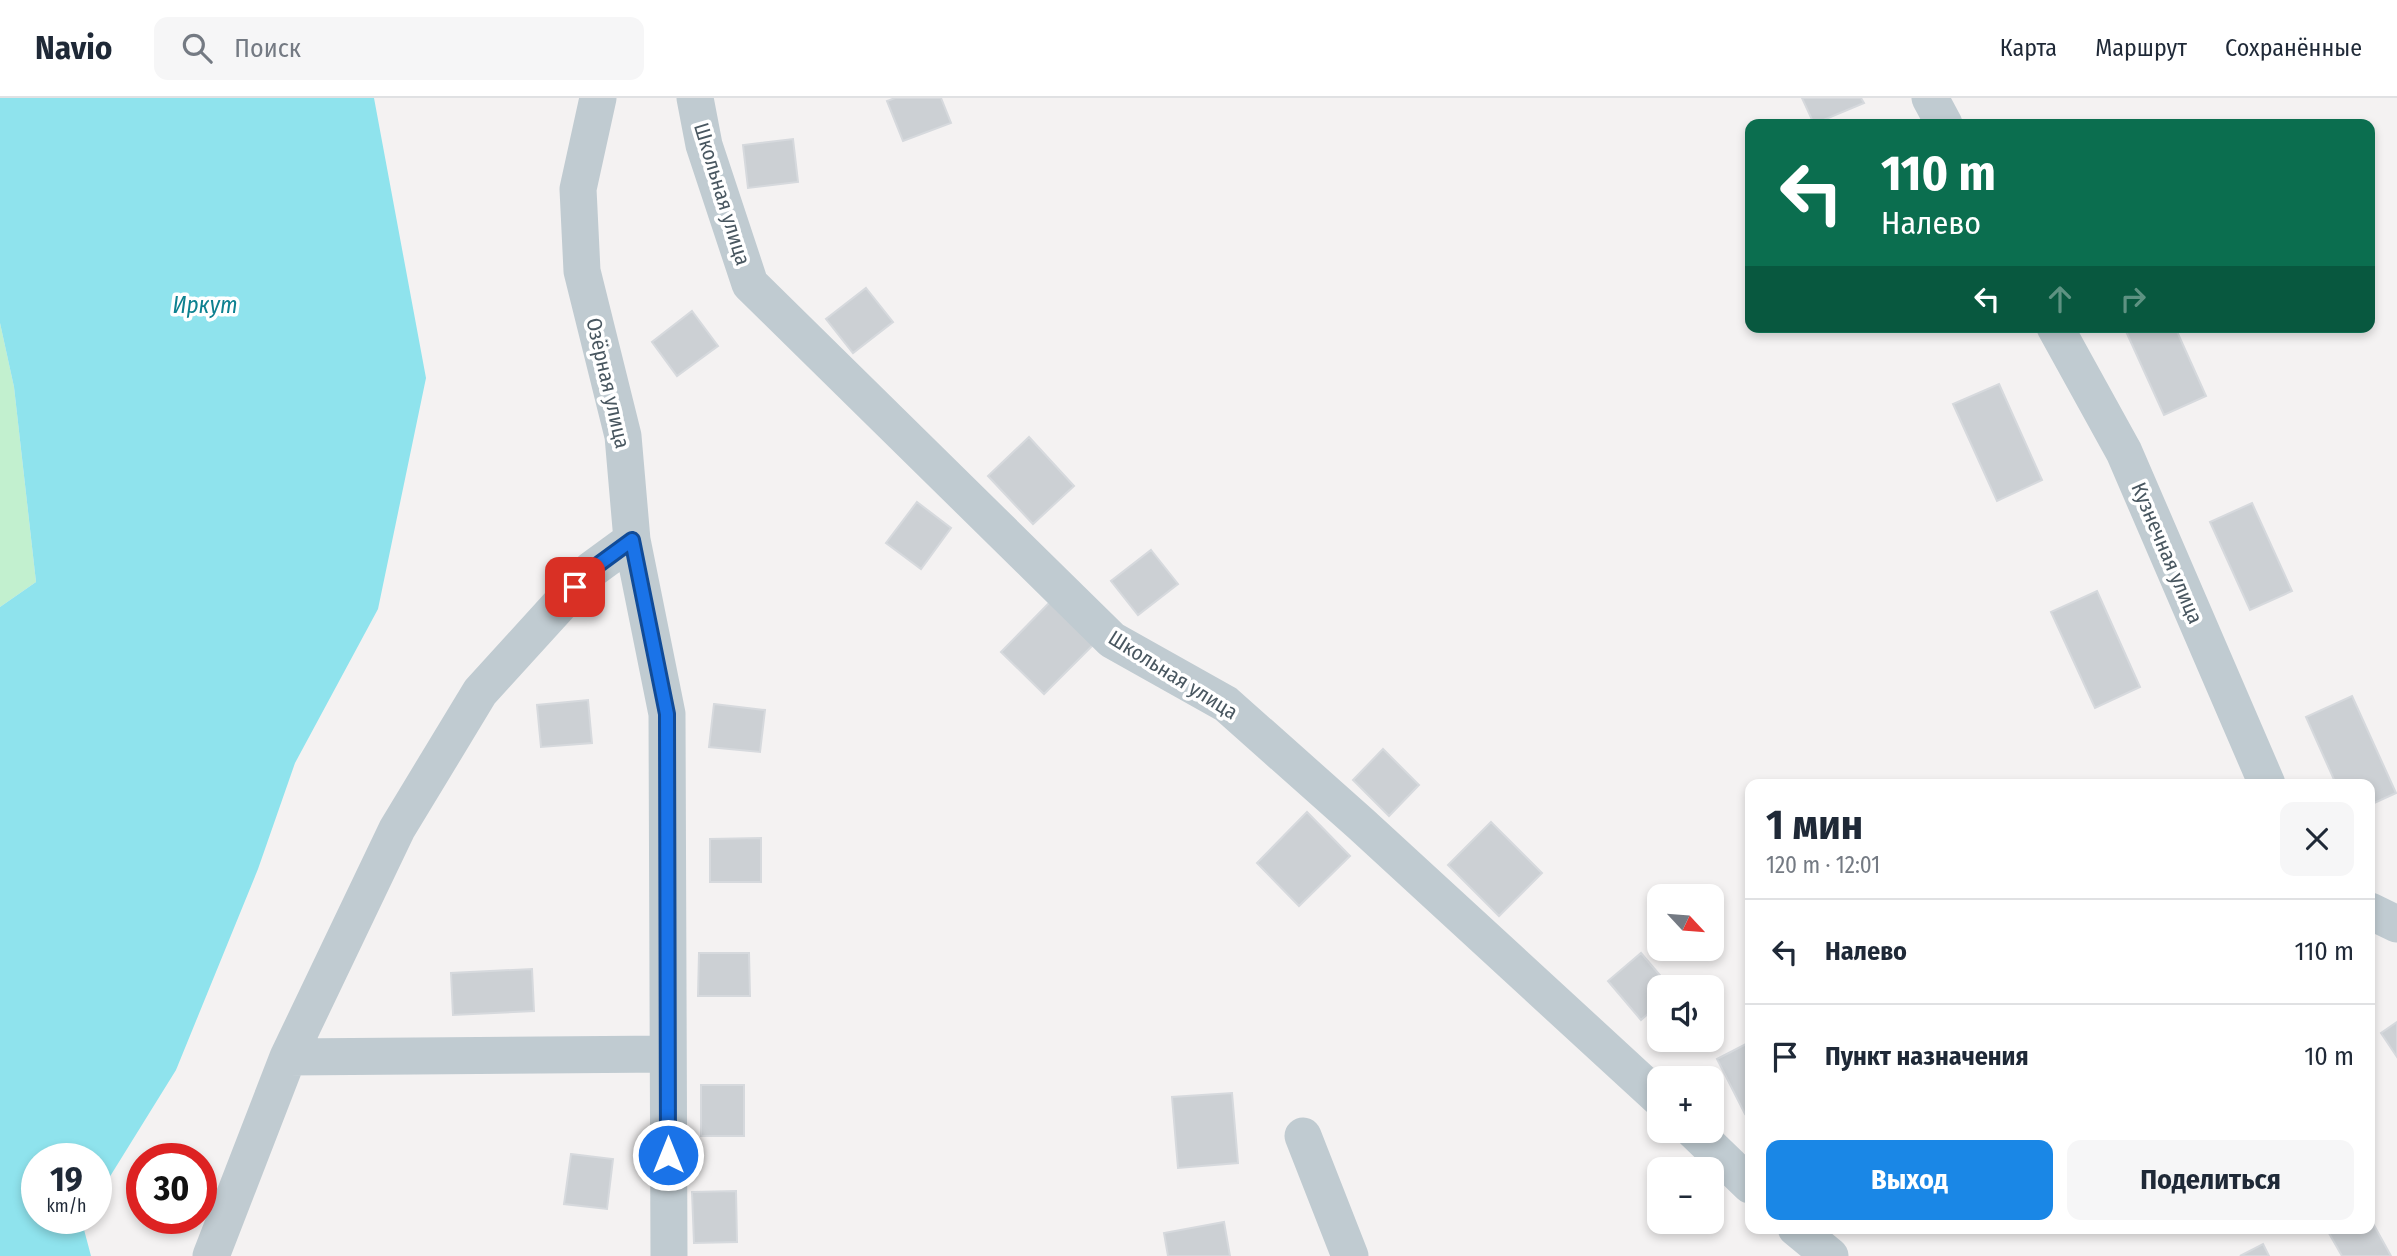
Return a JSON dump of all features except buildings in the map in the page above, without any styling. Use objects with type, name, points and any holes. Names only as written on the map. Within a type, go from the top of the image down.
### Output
[{"type":"street","name":"Озёрная улица","points":[[598,98],[578,189],[582,271],[623,436],[632,540],[667,714],[669,1256]]},
{"type":"street","name":"Школьная улица","points":[[695,98],[704,145],[750,284],[1112,639],[1226,704],[1647,1087]]},
{"type":"street","points":[[1930,98],[1941,119]]},
{"type":"street","name":"Кузнечная улица","points":[[2058,333],[2124,452],[2265,779]]},
{"type":"street","points":[[211,1256],[288,1058],[397,829],[480,692],[591,570],[632,540]]},
{"type":"street","points":[[2375,913],[2397,924]]},
{"type":"street","points":[[288,1058],[668,1054]]},
{"type":"street","points":[[1303,1136],[1350,1256]]},
{"type":"street","points":[[1706,1143],[1745,1180]]},
{"type":"street","points":[[1803,1234],[1830,1256]]},
{"type":"green space","points":[[0,323],[14,387],[36,582],[0,607]]},
{"type":"water","name":"Иркут","points":[[0,98],[374,98],[426,378],[378,609],[295,763],[258,869],[176,1070],[131,1143],[126,1143],[126,1151],[112,1173],[112,1143],[21,1143],[21,1234],[85,1234],[91,1256],[0,1256],[0,607],[36,582],[14,387],[0,323]]},
{"type":"route","points":[[575,587],[591,570],[632,540],[667,714],[668,1155]]}]
